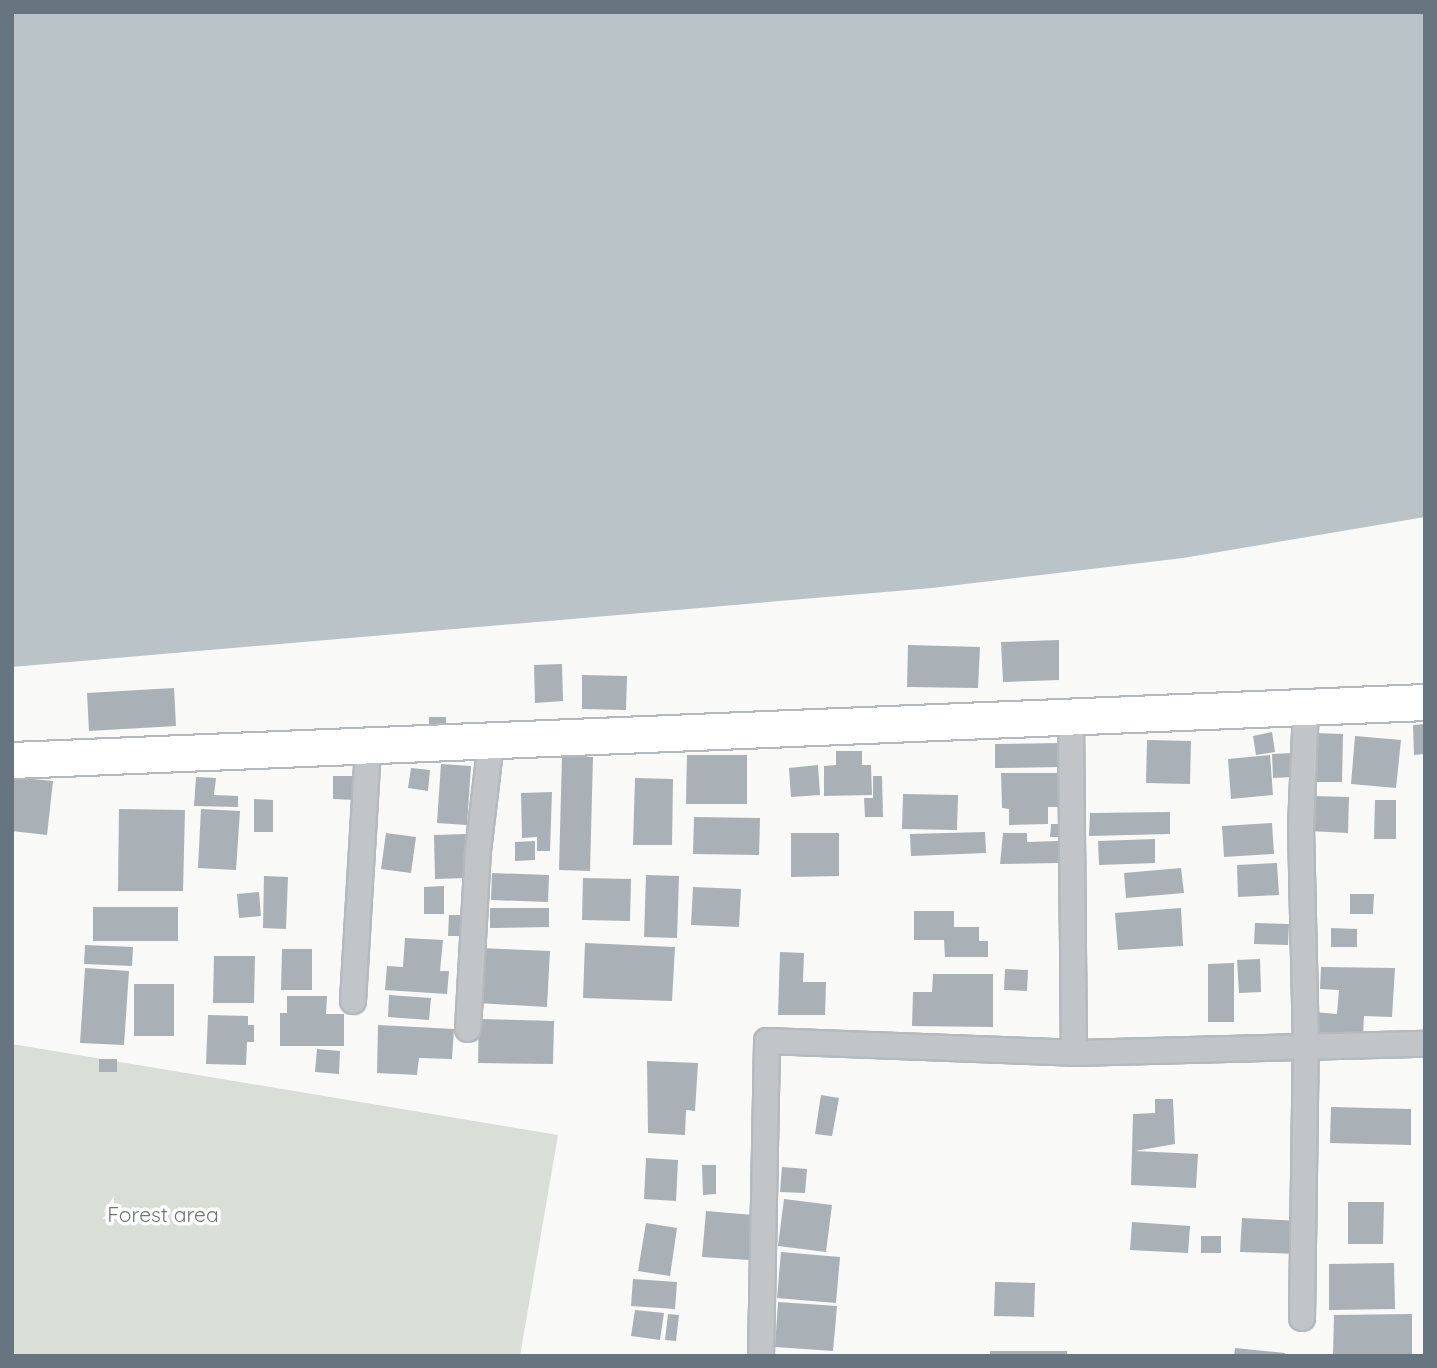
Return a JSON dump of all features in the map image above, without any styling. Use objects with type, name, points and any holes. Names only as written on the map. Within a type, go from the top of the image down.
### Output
[{"type":"street","points":[[12,760],[368,744],[491,742],[1306,710],[1425,702]]},
{"type":"street","points":[[1302,1318],[1306,1048],[1301,827],[1306,710]]},
{"type":"street","points":[[1072,718],[1074,1053]]},
{"type":"street","points":[[468,1029],[478,851],[491,742]]},
{"type":"street","points":[[353,1001],[368,744]]},
{"type":"street","points":[[761,1356],[767,1041],[1074,1053],[1425,1044]]},
{"type":"green space","name":"Forest area","points":[[12,1044],[558,1135],[520,1356],[12,1356]]},
{"type":"shaded area","points":[[12,12],[1425,12],[1425,517],[1183,558],[932,588],[12,667]]},
{"type":"building","points":[[1059,640],[1059,680],[1003,682],[1001,642]]},
{"type":"building","points":[[908,645],[980,647],[978,688],[907,687]]},
{"type":"building","points":[[562,664],[563,701],[535,703],[534,665]]},
{"type":"building","points":[[582,675],[627,676],[626,710],[582,709]]},
{"type":"building","points":[[174,688],[176,726],[89,731],[87,693]]},
{"type":"building","points":[[429,717],[446,717],[446,727],[429,727]]},
{"type":"building","points":[[1425,724],[1425,754],[1414,755],[1413,725]]},
{"type":"building","points":[[1272,732],[1275,752],[1256,755],[1253,736]]},
{"type":"building","points":[[1313,733],[1343,734],[1342,782],[1312,782]]},
{"type":"building","points":[[1355,736],[1401,740],[1396,788],[1351,784]]},
{"type":"building","points":[[1147,740],[1191,741],[1190,784],[1146,783]]},
{"type":"building","points":[[1061,743],[1062,767],[995,768],[995,744]]},
{"type":"building","points":[[836,751],[862,751],[862,765],[871,765],[872,795],[824,796],[824,766],[836,765]]},
{"type":"building","points":[[1293,753],[1293,777],[1273,778],[1272,754]]},
{"type":"building","points":[[562,755],[593,757],[590,871],[559,870]]},
{"type":"building","points":[[687,755],[747,755],[747,804],[686,804]]},
{"type":"building","points":[[1270,755],[1273,795],[1231,799],[1228,759]]},
{"type":"building","points":[[441,764],[471,766],[467,825],[437,823]]},
{"type":"building","points":[[818,765],[820,795],[791,797],[789,768]]},
{"type":"building","points":[[411,768],[430,770],[428,791],[408,788]]},
{"type":"building","points":[[1001,773],[1060,773],[1061,807],[1048,807],[1048,824],[1009,825],[1009,809],[1002,808]]},
{"type":"building","points":[[333,776],[356,776],[355,800],[333,799]]},
{"type":"building","points":[[873,776],[882,776],[883,817],[865,817],[864,798],[873,798]]},
{"type":"building","points":[[13,777],[53,781],[47,835],[12,831]]},
{"type":"building","points":[[196,777],[216,778],[214,795],[238,796],[238,807],[194,806]]},
{"type":"building","points":[[635,778],[673,779],[672,845],[633,845]]},
{"type":"building","points":[[552,792],[550,851],[537,851],[537,837],[522,838],[521,793]]},
{"type":"building","points":[[903,794],[958,795],[957,830],[902,829]]},
{"type":"building","points":[[1311,796],[1349,797],[1348,833],[1309,831]]},
{"type":"building","points":[[254,799],[273,800],[273,832],[254,832]]},
{"type":"building","points":[[1375,800],[1396,800],[1396,839],[1374,839]]},
{"type":"building","points":[[119,809],[185,810],[183,891],[118,891]]},
{"type":"building","points":[[201,809],[240,811],[236,870],[198,868]]},
{"type":"building","points":[[1170,812],[1170,834],[1089,836],[1090,813]]},
{"type":"building","points":[[694,817],[760,818],[759,855],[693,854]]},
{"type":"building","points":[[1272,823],[1274,854],[1224,857],[1222,826]]},
{"type":"building","points":[[1051,824],[1069,824],[1068,837],[1050,837]]},
{"type":"building","points":[[985,832],[986,853],[911,856],[910,834]]},
{"type":"building","points":[[386,833],[416,837],[411,873],[381,869]]},
{"type":"building","points":[[791,833],[839,833],[839,876],[791,877]]},
{"type":"building","points":[[1003,833],[1027,833],[1027,842],[1058,841],[1058,863],[1000,864]]},
{"type":"building","points":[[466,834],[467,878],[435,879],[434,835]]},
{"type":"building","points":[[1155,839],[1155,863],[1099,865],[1098,841]]},
{"type":"building","points":[[535,841],[535,860],[515,861],[515,842]]},
{"type":"building","points":[[1277,863],[1279,895],[1238,897],[1237,865]]},
{"type":"building","points":[[1181,868],[1184,893],[1126,898],[1124,873]]},
{"type":"building","points":[[492,873],[549,875],[548,902],[491,900]]},
{"type":"building","points":[[646,875],[679,876],[677,938],[644,937]]},
{"type":"building","points":[[264,876],[288,877],[286,929],[263,928]]},
{"type":"building","points":[[583,878],[631,879],[630,921],[582,920]]},
{"type":"building","points":[[444,886],[444,914],[424,914],[424,887]]},
{"type":"building","points":[[693,887],[741,889],[739,927],[691,925]]},
{"type":"building","points":[[259,892],[261,916],[239,918],[237,894]]},
{"type":"building","points":[[1350,894],[1374,894],[1373,914],[1350,914]]},
{"type":"building","points":[[93,907],[178,907],[178,941],[93,941]]},
{"type":"building","points":[[490,908],[549,908],[549,927],[490,928]]},
{"type":"building","points":[[1181,908],[1183,946],[1118,950],[1115,913]]},
{"type":"building","points":[[914,911],[954,911],[954,927],[979,927],[979,941],[988,941],[988,957],[945,957],[944,940],[914,940]]},
{"type":"building","points":[[449,915],[467,915],[467,936],[448,936]]},
{"type":"building","points":[[1255,923],[1289,924],[1288,945],[1254,944]]},
{"type":"building","points":[[1331,928],[1357,929],[1357,947],[1331,947]]},
{"type":"building","points":[[405,938],[443,940],[440,971],[449,971],[447,994],[385,990],[387,966],[403,967]]},
{"type":"building","points":[[585,943],[675,947],[672,1001],[583,998]]},
{"type":"building","points":[[85,945],[133,947],[132,966],[84,964]]},
{"type":"building","points":[[480,948],[550,951],[547,1007],[477,1003]]},
{"type":"building","points":[[282,949],[312,949],[312,990],[281,990]]},
{"type":"building","points":[[780,952],[804,953],[803,982],[826,982],[825,1015],[778,1015]]},
{"type":"building","points":[[214,956],[255,956],[254,1003],[213,1003]]},
{"type":"building","points":[[1260,959],[1261,992],[1239,993],[1237,960]]},
{"type":"building","points":[[1234,963],[1234,1022],[1208,1022],[1208,964]]},
{"type":"building","points":[[1321,967],[1395,968],[1392,1017],[1364,1016],[1363,1035],[1312,1033],[1313,1012],[1337,1014],[1339,990],[1320,989]]},
{"type":"building","points":[[85,968],[129,971],[124,1045],[80,1043]]},
{"type":"building","points":[[1005,969],[1028,970],[1027,991],[1004,990]]},
{"type":"building","points":[[933,974],[993,974],[993,1027],[912,1026],[913,992],[932,992]]},
{"type":"building","points":[[134,984],[174,984],[174,1036],[134,1036]]},
{"type":"building","points":[[389,995],[431,998],[429,1020],[388,1017]]},
{"type":"building","points":[[287,996],[327,996],[326,1014],[344,1014],[344,1046],[280,1046],[280,1013],[287,1013]]},
{"type":"building","points":[[208,1015],[248,1016],[248,1025],[254,1025],[254,1042],[247,1042],[246,1065],[206,1064]]},
{"type":"building","points":[[479,1019],[554,1021],[553,1064],[478,1063]]},
{"type":"building","points":[[378,1025],[454,1029],[452,1059],[419,1058],[417,1075],[377,1073]]},
{"type":"building","points":[[317,1049],[340,1051],[339,1074],[315,1072]]},
{"type":"building","points":[[99,1059],[117,1059],[117,1072],[99,1072]]},
{"type":"building","points":[[647,1061],[698,1063],[695,1111],[686,1110],[685,1135],[648,1133]]},
{"type":"building","points":[[821,1095],[839,1098],[832,1136],[815,1134]]},
{"type":"building","points":[[1155,1099],[1173,1099],[1175,1144],[1135,1151],[1198,1154],[1196,1188],[1131,1185],[1133,1114],[1155,1113]]},
{"type":"building","points":[[1331,1107],[1411,1109],[1411,1145],[1330,1143]]},
{"type":"building","points":[[646,1158],[678,1160],[676,1201],[644,1199]]},
{"type":"building","points":[[702,1165],[716,1165],[716,1194],[703,1195]]},
{"type":"building","points":[[782,1167],[807,1169],[805,1193],[780,1192]]},
{"type":"building","points":[[784,1199],[832,1205],[826,1252],[778,1246]]},
{"type":"building","points":[[1348,1202],[1384,1202],[1383,1244],[1348,1244]]},
{"type":"building","points":[[706,1211],[753,1215],[749,1260],[702,1257]]},
{"type":"building","points":[[1242,1218],[1302,1221],[1300,1254],[1240,1252]]},
{"type":"building","points":[[1132,1222],[1190,1226],[1188,1253],[1130,1250]]},
{"type":"building","points":[[646,1223],[677,1228],[670,1276],[638,1271]]},
{"type":"building","points":[[1201,1236],[1221,1236],[1221,1253],[1201,1253]]},
{"type":"building","points":[[781,1252],[840,1257],[836,1303],[777,1298]]},
{"type":"building","points":[[1394,1263],[1395,1309],[1329,1310],[1329,1264]]},
{"type":"building","points":[[633,1279],[677,1282],[675,1309],[631,1306]]},
{"type":"building","points":[[995,1282],[1035,1283],[1034,1317],[994,1316]]},
{"type":"building","points":[[778,1302],[837,1306],[833,1351],[775,1347]]},
{"type":"building","points":[[635,1310],[664,1313],[660,1340],[631,1336]]},
{"type":"building","points":[[668,1314],[679,1315],[676,1341],[665,1340]]},
{"type":"building","points":[[1412,1314],[1412,1356],[1333,1356],[1334,1315]]},
{"type":"building","points":[[1235,1348],[1285,1353],[1285,1356],[1234,1356]]},
{"type":"building","points":[[990,1351],[1067,1351],[1067,1356],[990,1356]]}]
